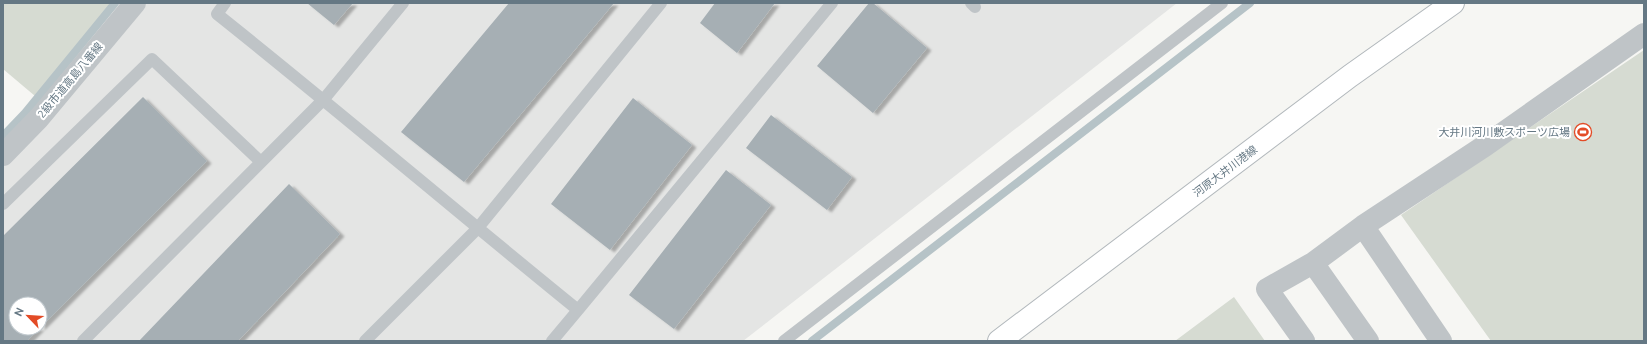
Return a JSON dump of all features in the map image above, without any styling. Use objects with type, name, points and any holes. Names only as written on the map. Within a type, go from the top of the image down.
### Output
[{"type":"main road","name":"河原大井川港線","points":[[999,341],[1350,76],[1453,3]]},
{"type":"street","name":"2級市道高島八番線","points":[[3,155],[39,118],[135,3]]},
{"type":"street","points":[[1304,341],[1267,289],[1313,263],[1363,226],[1486,145],[1644,34]]},
{"type":"street","points":[[1363,226],[1441,341]]},
{"type":"street","points":[[1313,263],[1368,341]]},
{"type":"lane","points":[[226,3],[217,14],[324,99],[477,229],[578,310]]},
{"type":"lane","points":[[83,341],[324,99],[403,3]]},
{"type":"lane","points":[[365,341],[477,229],[661,3]]},
{"type":"lane","points":[[552,341],[832,3]]},
{"type":"lane","points":[[784,341],[1222,3]]},
{"type":"lane","points":[[3,204],[152,59],[261,162]]},
{"type":"shaded area","points":[[3,3],[111,3],[35,96],[3,69]]},
{"type":"shaded area","points":[[119,3],[1177,3],[743,341],[3,341],[3,137]]},
{"type":"shaded area","name":"大井川河川敷スポーツ広場","points":[[1644,50],[1644,341],[1491,341],[1401,215]]},
{"type":"shaded area","points":[[1234,297],[1265,341],[1175,341]]},
{"type":"building","points":[[307,3],[353,3],[334,25]]},
{"type":"building","points":[[509,3],[614,3],[464,182],[401,132]]},
{"type":"building","points":[[715,3],[775,3],[737,53],[700,23]]},
{"type":"building","points":[[869,3],[873,3],[927,48],[873,113],[817,66]]},
{"type":"building","points":[[143,97],[207,161],[48,320],[48,296],[8,296],[8,336],[32,336],[27,341],[3,341],[3,236]]},
{"type":"building","points":[[633,98],[692,145],[610,250],[551,204]]},
{"type":"building","points":[[771,115],[852,177],[827,210],[746,148]]},
{"type":"building","points":[[726,170],[771,205],[674,329],[629,295]]},
{"type":"building","points":[[289,184],[340,234],[238,341],[139,341]]},
{"type":"waterway","points":[[3,136],[25,113],[115,3]]},
{"type":"waterway","points":[[812,341],[1250,3]]},
{"type":"place","name":"大井川河川敷スポーツ広場","points":[[1583,132]]}]
